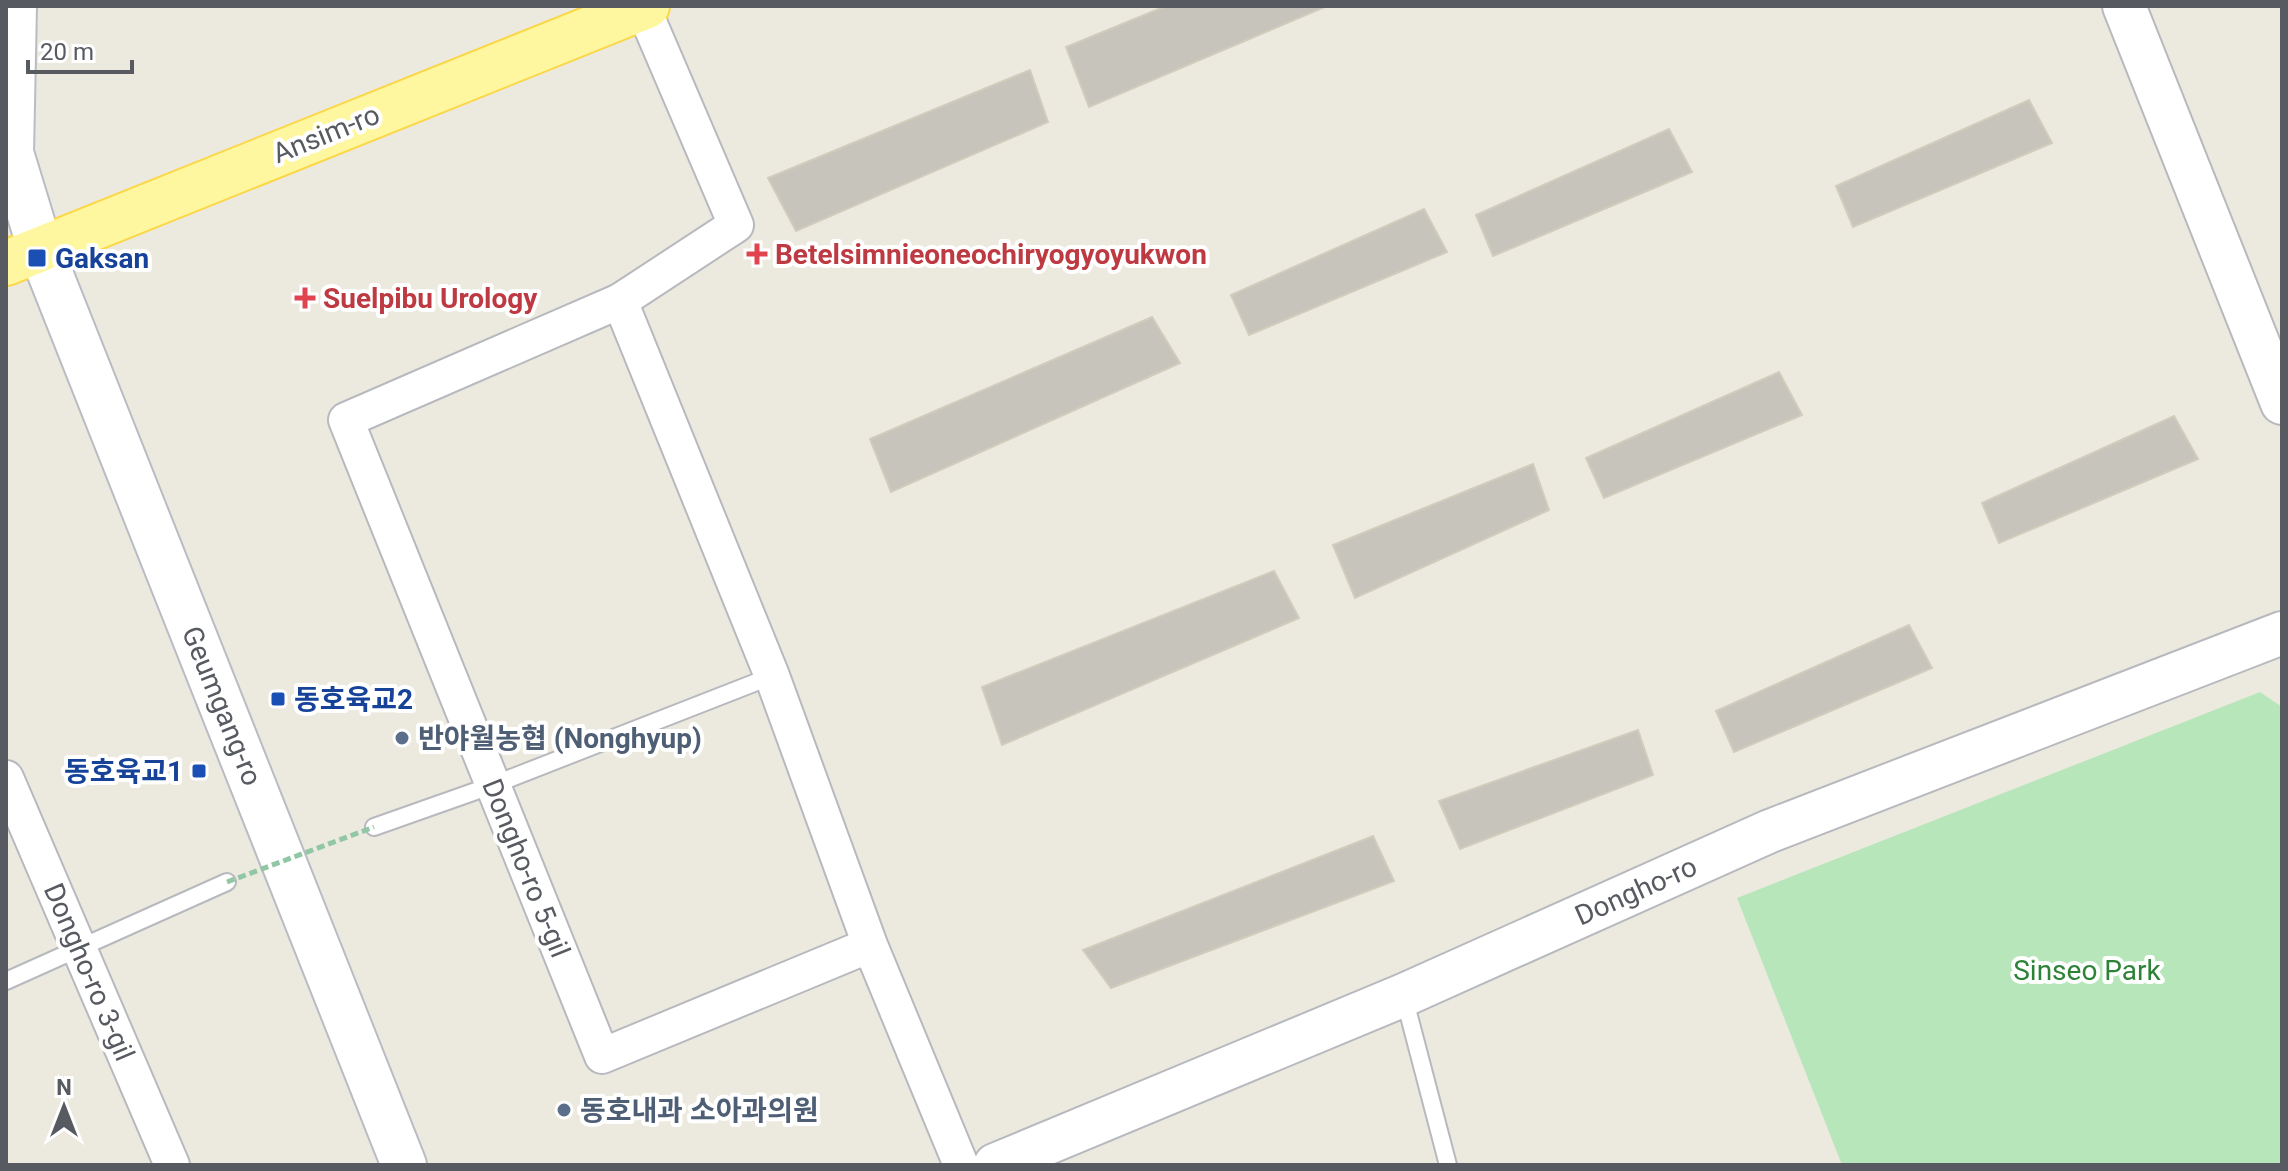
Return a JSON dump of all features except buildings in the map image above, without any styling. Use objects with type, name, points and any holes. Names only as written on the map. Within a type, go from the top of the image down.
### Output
[{"type":"main road","name":"Geumgang-ro","points":[[14,6],[11,153],[23,255],[404,1165]]},
{"type":"main road","name":"Ansim-ro","points":[[23,255],[597,16],[645,7]]},
{"type":"street","points":[[2124,6],[2282,403]]},
{"type":"street","name":"Dongho-ro 5-gil","points":[[645,7],[736,225],[620,301],[346,420],[602,1056],[870,945]]},
{"type":"street","points":[[620,301],[772,676],[870,945],[961,1165]]},
{"type":"street","name":"Dongho-ro","points":[[995,1165],[1404,995],[1770,831],[2282,633]]},
{"type":"street","name":"Dongho-ro 3-gil","points":[[6,778],[172,1165]]},
{"type":"lane","points":[[374,827],[493,785],[772,676]]},
{"type":"lane","points":[[6,981],[227,882]]},
{"type":"lane","points":[[1404,995],[1448,1165]]},
{"type":"path","points":[[227,882],[374,827]]},
{"type":"green space","name":"Sinseo Park","points":[[2260,692],[2282,707],[2282,1165],[1842,1165],[1737,898]]},
{"type":"place","name":"Betelsimnieoneochiryogyoyukwon","points":[[757,254]]},
{"type":"place","name":"Gaksan","points":[[37,258]]},
{"type":"place","name":"Suelpibu Urology","points":[[305,298]]},
{"type":"place","name":"동호육교2","points":[[278,699]]},
{"type":"place","name":"반야월농협 (Nonghyup)","points":[[402,738]]},
{"type":"place","name":"동호육교1","points":[[199,771]]},
{"type":"place","name":"동호내과 소아과의원","points":[[564,1110]]}]
